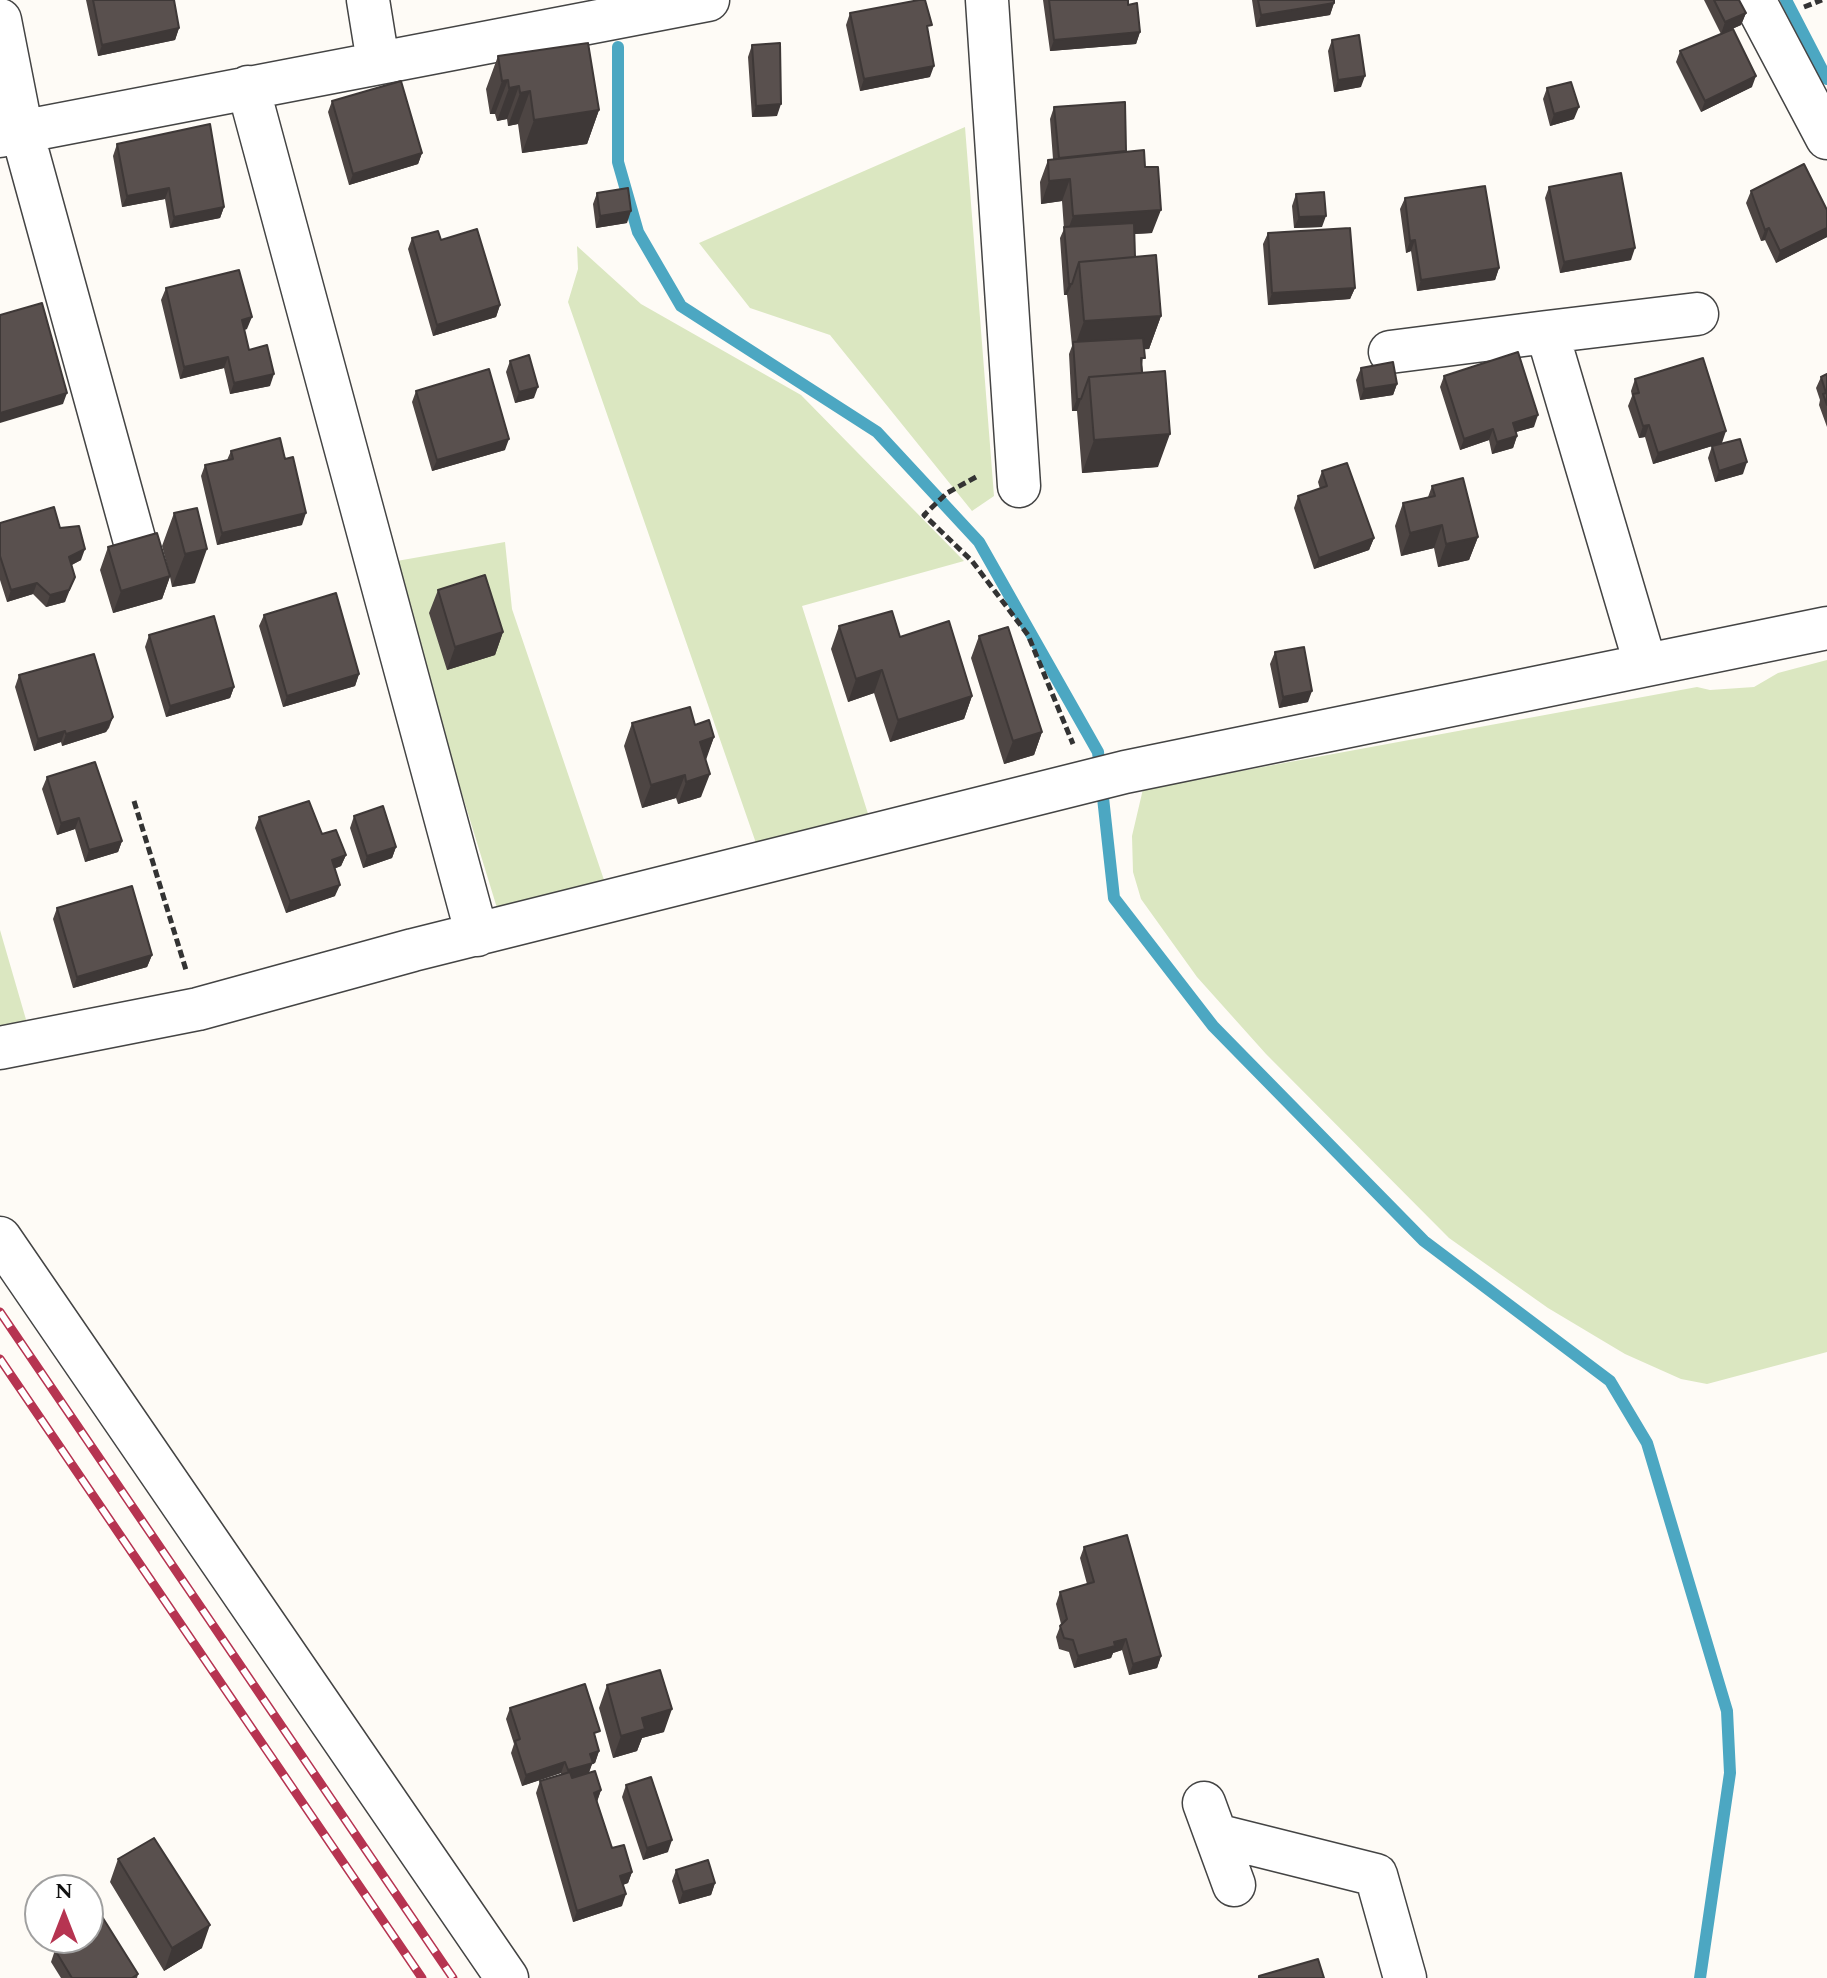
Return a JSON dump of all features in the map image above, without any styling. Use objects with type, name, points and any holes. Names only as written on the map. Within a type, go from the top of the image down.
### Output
[{"type":"street","points":[[368,0],[378,62]]},
{"type":"street","points":[[11,134],[708,0]]},
{"type":"street","points":[[987,0],[1019,486]]},
{"type":"street","points":[[1754,0],[1827,138]]},
{"type":"street","points":[[0,20],[11,134],[136,546]]},
{"type":"street","points":[[248,87],[477,935]]},
{"type":"street","points":[[1390,352],[1697,314]]},
{"type":"street","points":[[1547,332],[1645,663]]},
{"type":"street","points":[[0,1048],[198,1009],[477,935],[1099,779],[1645,663],[1827,628]]},
{"type":"street","points":[[0,1238],[507,1978]]},
{"type":"street","points":[[1234,1885],[1210,1819],[1376,1875],[1405,1978]]},
{"type":"path","points":[[947,493],[924,515],[972,561],[1028,635],[1067,722],[1099,779]]},
{"type":"path","points":[[134,801],[198,1009]]},
{"type":"green space","points":[[965,127],[994,496],[972,511],[830,335],[750,308],[699,243]]},
{"type":"green space","points":[[577,246],[641,304],[801,395],[964,561],[802,606],[870,820],[757,846],[568,302],[578,269]]},
{"type":"green space","points":[[505,542],[512,609],[604,880],[497,908],[391,562]]},
{"type":"green space","points":[[1827,660],[1827,1352],[1707,1384],[1681,1379],[1625,1354],[1548,1308],[1449,1238],[1266,1054],[1197,977],[1141,899],[1133,872],[1132,836],[1143,789],[1697,687],[1710,690],[1754,687],[1778,673]]},
{"type":"green space","points":[[0,930],[27,1023],[0,1028]]},
{"type":"building","points":[[93,0],[174,0],[179,28],[102,45]]},
{"type":"building","points":[[925,0],[932,25],[927,26],[934,66],[864,79],[850,13]]},
{"type":"building","points":[[1049,0],[1128,0],[1128,5],[1137,3],[1140,32],[1054,40]]},
{"type":"building","points":[[1258,0],[1334,0],[1334,3],[1261,15]]},
{"type":"building","points":[[1714,0],[1739,0],[1746,13],[1725,22]]},
{"type":"building","points":[[1733,29],[1756,76],[1705,101],[1680,51]]},
{"type":"building","points":[[1359,35],[1365,76],[1338,80],[1332,40]]},
{"type":"building","points":[[588,43],[599,110],[534,120],[530,91],[520,93],[519,86],[509,88],[508,80],[502,81],[498,56]]},
{"type":"building","points":[[780,43],[781,104],[756,106],[752,45]]},
{"type":"building","points":[[401,81],[422,153],[353,174],[332,101]]},
{"type":"building","points":[[1571,82],[1579,107],[1554,114],[1547,88]]},
{"type":"building","points":[[1125,102],[1126,151],[1059,158],[1054,107]]},
{"type":"building","points":[[210,124],[224,207],[174,217],[169,188],[127,196],[117,144]]},
{"type":"building","points":[[1144,150],[1145,167],[1158,167],[1161,210],[1073,216],[1070,179],[1049,181],[1048,160]]},
{"type":"building","points":[[1804,164],[1827,210],[1827,228],[1780,251],[1769,228],[1765,230],[1751,191]]},
{"type":"building","points":[[1621,173],[1635,248],[1564,262],[1549,187]]},
{"type":"building","points":[[1485,186],[1499,268],[1421,280],[1415,240],[1410,241],[1405,198]]},
{"type":"building","points":[[628,188],[631,211],[600,216],[597,193]]},
{"type":"building","points":[[1324,192],[1326,216],[1299,217],[1296,194]]},
{"type":"building","points":[[1134,223],[1135,257],[1079,262],[1072,284],[1069,284],[1064,227]]},
{"type":"building","points":[[1350,228],[1355,288],[1272,293],[1268,233]]},
{"type":"building","points":[[477,229],[500,305],[437,325],[412,238],[438,231],[441,240]]},
{"type":"building","points":[[1156,255],[1161,316],[1084,321],[1079,262]]},
{"type":"building","points":[[239,270],[252,317],[242,320],[249,350],[267,345],[274,374],[234,383],[228,357],[184,367],[166,288]]},
{"type":"building","points":[[42,303],[67,393],[0,413],[0,315]]},
{"type":"building","points":[[1143,338],[1145,358],[1141,358],[1142,373],[1089,377],[1081,399],[1077,399],[1073,342]]},
{"type":"building","points":[[1518,352],[1538,415],[1513,423],[1517,436],[1497,442],[1493,429],[1464,439],[1444,376]]},
{"type":"building","points":[[529,355],[538,387],[519,392],[510,361]]},
{"type":"building","points":[[1703,358],[1726,431],[1658,453],[1649,425],[1643,426],[1633,394],[1639,393],[1635,379]]},
{"type":"building","points":[[1393,362],[1397,384],[1364,389],[1361,368]]},
{"type":"building","points":[[489,369],[509,439],[437,460],[416,391]]},
{"type":"building","points":[[1165,371],[1170,434],[1094,440],[1089,377]]},
{"type":"building","points":[[1827,374],[1827,405],[1821,377]]},
{"type":"building","points":[[280,438],[285,459],[293,457],[306,513],[222,533],[205,465],[233,459],[231,451]]},
{"type":"building","points":[[1740,439],[1747,462],[1719,471],[1712,446]]},
{"type":"building","points":[[1347,463],[1374,538],[1319,558],[1298,496],[1327,486],[1322,471]]},
{"type":"building","points":[[1463,478],[1478,537],[1446,544],[1442,525],[1410,533],[1403,503],[1435,496],[1432,486]]},
{"type":"building","points":[[54,507],[60,528],[79,526],[85,549],[69,557],[75,577],[69,590],[50,595],[37,583],[11,590],[0,556],[0,523]]},
{"type":"building","points":[[197,508],[207,549],[185,554],[174,513]]},
{"type":"building","points":[[157,533],[170,576],[121,591],[108,547]]},
{"type":"building","points":[[485,575],[503,632],[455,647],[438,590]]},
{"type":"building","points":[[336,593],[359,674],[287,696],[264,615]]},
{"type":"building","points":[[892,611],[900,637],[949,621],[972,696],[898,720],[882,670],[856,679],[839,626]]},
{"type":"building","points":[[214,616],[234,687],[170,706],[149,635]]},
{"type":"building","points":[[1008,627],[1042,732],[1013,741],[979,636]]},
{"type":"building","points":[[1304,647],[1312,691],[1283,697],[1275,652]]},
{"type":"building","points":[[94,654],[113,717],[110,721],[66,734],[65,731],[38,739],[19,675]]},
{"type":"building","points":[[690,707],[695,725],[709,720],[714,737],[700,742],[710,774],[686,782],[685,775],[651,785],[632,723]]},
{"type":"building","points":[[95,762],[122,841],[89,850],[79,818],[61,823],[47,777]]},
{"type":"building","points":[[309,801],[322,834],[336,830],[346,855],[332,860],[340,885],[290,901],[259,817]]},
{"type":"building","points":[[383,806],[396,847],[367,856],[354,816]]},
{"type":"building","points":[[132,886],[152,955],[77,977],[57,908]]},
{"type":"building","points":[[1127,1535],[1161,1656],[1133,1664],[1126,1639],[1114,1642],[1115,1646],[1078,1656],[1073,1640],[1064,1638],[1060,1626],[1067,1619],[1060,1592],[1094,1582],[1084,1547]]},
{"type":"building","points":[[660,1670],[672,1709],[642,1718],[645,1729],[621,1736],[607,1685]]},
{"type":"building","points":[[585,1684],[600,1731],[594,1733],[599,1751],[590,1754],[593,1763],[568,1770],[565,1762],[526,1775],[515,1741],[520,1739],[510,1708]]},
{"type":"building","points":[[595,1771],[601,1790],[594,1793],[612,1848],[624,1845],[632,1872],[620,1876],[626,1894],[577,1911],[540,1781],[570,1772],[572,1778]]},
{"type":"building","points":[[651,1777],[672,1840],[647,1848],[626,1785]]},
{"type":"building","points":[[154,1838],[210,1925],[172,1948],[118,1859]]},
{"type":"building","points":[[708,1860],[715,1883],[683,1892],[676,1870]]},
{"type":"building","points":[[104,1920],[138,1974],[132,1978],[72,1978],[57,1954],[104,1954]]},
{"type":"building","points":[[1318,1959],[1324,1978],[1259,1978],[1259,1976]]},
{"type":"waterway","points":[[1786,0],[1827,79]]},
{"type":"waterway","points":[[618,47],[618,162],[638,232],[681,306],[877,432],[979,542],[1098,752],[1114,898],[1213,1026],[1424,1241],[1610,1381],[1647,1443],[1727,1711],[1730,1773],[1700,1978]]},
{"type":"railway","points":[[0,1312],[453,1978]]},
{"type":"railway","points":[[0,1359],[422,1978]]}]
